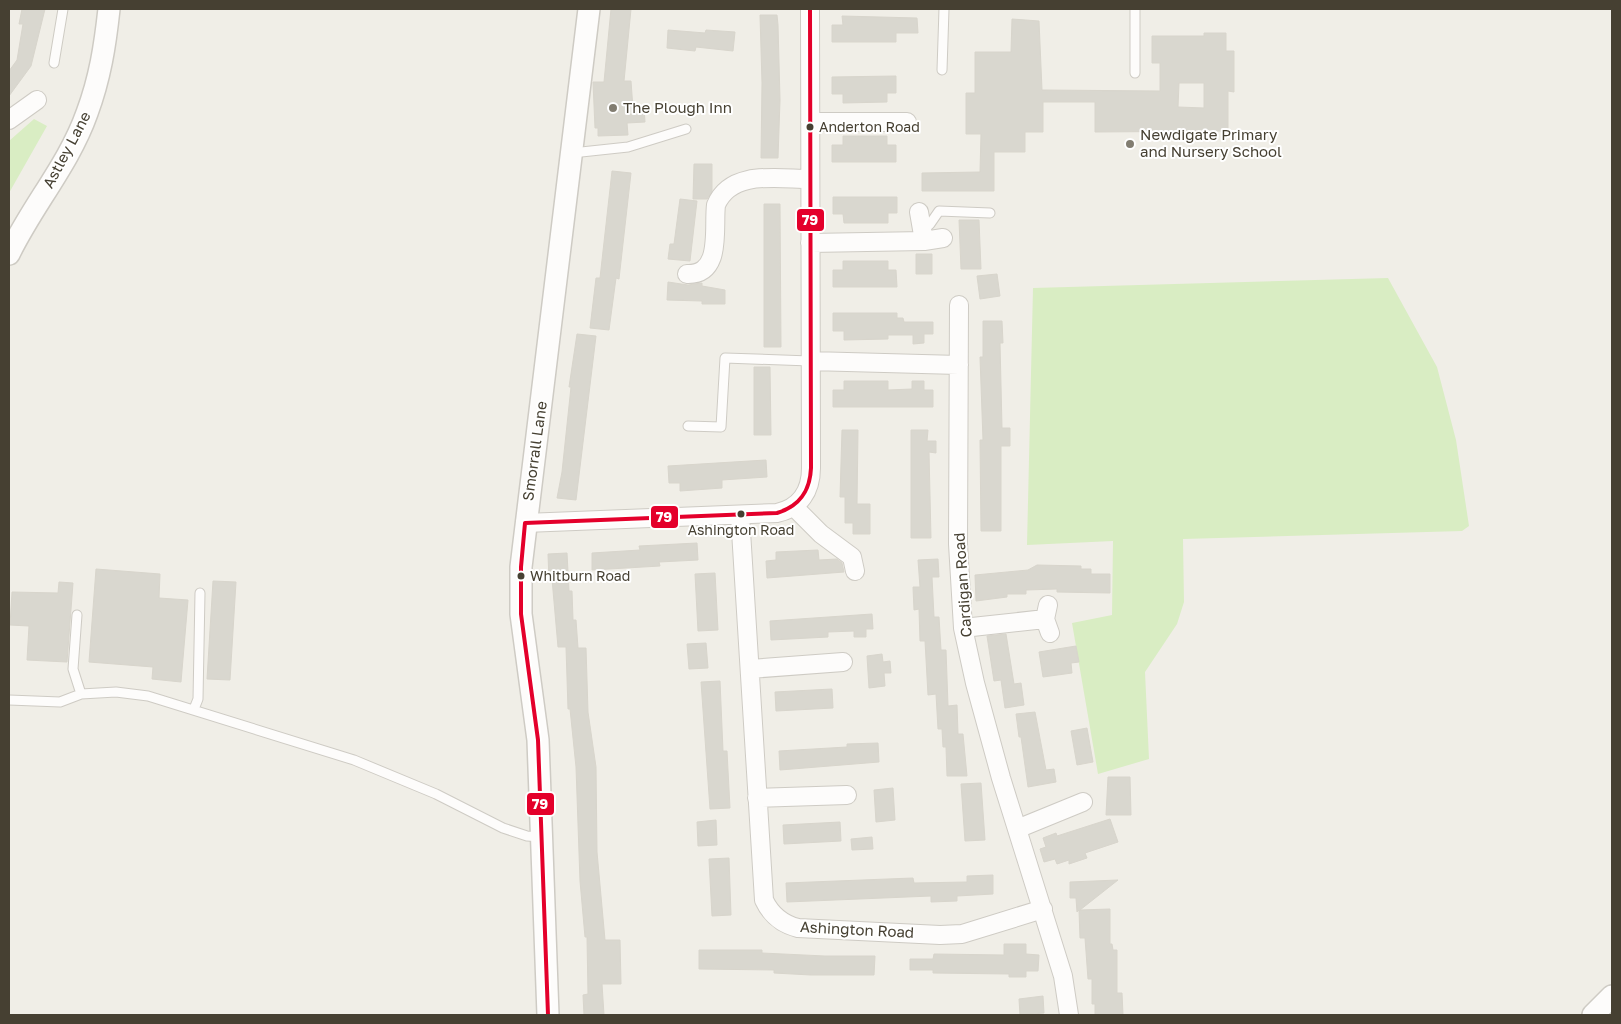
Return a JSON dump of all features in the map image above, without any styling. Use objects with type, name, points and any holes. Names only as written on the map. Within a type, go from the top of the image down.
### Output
[{"type":"street","name":"Astley Lane","points":[[9,254],[63,162],[87,115],[103,64],[109,9]]},
{"type":"street","name":"Smorrall Lane","points":[[548,1015],[538,740],[521,614],[521,567],[525,523],[544,393],[589,9]]},
{"type":"street","points":[[525,523],[777,513],[794,508],[806,493],[811,478],[810,9]]},
{"type":"street","points":[[9,120],[37,100]]},
{"type":"street","points":[[810,122],[908,122]]},
{"type":"street","points":[[687,274],[699,272],[712,259],[716,205],[719,197],[730,186],[744,180],[810,179]]},
{"type":"street","points":[[919,212],[923,236]]},
{"type":"street","points":[[810,243],[923,236],[943,238]]},
{"type":"street","name":"Cardigan Road","points":[[959,305],[958,544],[963,628],[975,683],[1062,976],[1069,1015]]},
{"type":"street","points":[[810,362],[959,365]]},
{"type":"street","points":[[794,508],[821,534],[852,557],[855,572]]},
{"type":"street","name":"Ashington Road","points":[[740,515],[764,900],[777,918],[790,926],[962,934],[1043,909]]},
{"type":"street","points":[[963,628],[1048,619]]},
{"type":"street","points":[[750,669],[843,662]]},
{"type":"street","points":[[757,798],[847,795]]},
{"type":"street","points":[[1017,829],[1083,802]]},
{"type":"street","points":[[1593,1015],[1612,996]]},
{"type":"lane","points":[[54,64],[63,9]]},
{"type":"lane","points":[[942,70],[944,9]]},
{"type":"lane","points":[[1135,9],[1135,73]]},
{"type":"lane","points":[[572,153],[628,147],[686,129]]},
{"type":"lane","points":[[923,236],[939,211],[990,213]]},
{"type":"lane","points":[[688,426],[721,427],[725,358],[810,362]]},
{"type":"lane","points":[[194,709],[198,699],[200,593]]},
{"type":"lane","points":[[77,615],[73,669],[81,694]]},
{"type":"lane","points":[[9,700],[60,702],[81,694],[116,692],[148,696],[354,760],[436,794],[503,828],[527,836],[541,837]]},
{"type":"green space","points":[[34,119],[47,126],[9,193],[9,141]]},
{"type":"green space","points":[[1388,278],[1437,367],[1456,440],[1469,526],[1462,531],[1183,539],[1184,602],[1177,624],[1145,672],[1149,759],[1098,774],[1072,623],[1112,615],[1113,541],[1027,545],[1033,288]]},
{"type":"building","points":[[22,9],[45,9],[31,66],[9,96],[9,71],[17,60],[23,24],[19,24]]},
{"type":"building","points":[[611,9],[631,9],[624,81],[631,81],[633,109],[644,108],[645,122],[627,123],[628,135],[598,136],[598,128],[595,128],[593,82],[604,82]]},
{"type":"building","points":[[760,15],[777,15],[780,100],[778,158],[761,158],[762,83]]},
{"type":"building","points":[[842,16],[917,18],[918,33],[896,33],[896,42],[832,42],[832,25],[843,25]]},
{"type":"building","points":[[1012,19],[1039,21],[1042,90],[1160,91],[1160,63],[1152,63],[1152,36],[1204,36],[1204,33],[1226,33],[1226,51],[1234,51],[1234,92],[1228,91],[1228,131],[1095,132],[1095,102],[1043,102],[1043,132],[1025,132],[1025,152],[994,152],[994,191],[922,191],[922,173],[980,172],[981,134],[966,134],[966,93],[975,93],[975,52],[1011,52]],"holes":[[[1179,83],[1204,83],[1204,108],[1178,107]]]},
{"type":"building","points":[[668,30],[705,33],[706,30],[735,32],[733,51],[696,47],[695,51],[667,48]]},
{"type":"building","points":[[896,76],[896,93],[887,93],[887,102],[843,103],[843,94],[832,94],[832,77]]},
{"type":"building","points":[[843,136],[887,136],[887,145],[896,145],[896,162],[832,162],[832,145],[843,145]]},
{"type":"building","points":[[694,164],[712,164],[712,192],[707,199],[693,199]]},
{"type":"building","points":[[612,171],[631,173],[619,279],[616,278],[609,330],[590,328],[596,278],[600,278]]},
{"type":"building","points":[[833,197],[897,197],[897,213],[888,213],[888,223],[844,223],[843,214],[833,214]]},
{"type":"building","points":[[680,199],[697,201],[690,261],[668,259],[670,244],[674,244]]},
{"type":"building","points":[[764,204],[780,204],[781,347],[764,347]]},
{"type":"building","points":[[959,220],[979,220],[981,269],[961,269]]},
{"type":"building","points":[[916,254],[932,254],[932,274],[916,274]]},
{"type":"building","points":[[843,261],[888,261],[888,270],[896,270],[897,287],[833,287],[833,270],[843,270]]},
{"type":"building","points":[[997,274],[1000,296],[980,299],[977,276]]},
{"type":"building","points":[[668,282],[688,285],[702,283],[702,286],[725,290],[725,304],[702,304],[702,301],[667,300]]},
{"type":"building","points":[[833,313],[897,313],[897,318],[903,318],[904,322],[933,322],[933,334],[924,334],[924,343],[913,344],[913,335],[888,335],[888,339],[844,340],[844,331],[833,331]]},
{"type":"building","points":[[983,321],[1002,321],[1003,343],[1000,343],[1002,428],[1010,428],[1010,446],[1001,446],[1001,531],[981,531],[980,440],[983,440],[980,357],[983,357]]},
{"type":"building","points":[[577,334],[596,336],[576,500],[557,498],[562,472],[571,387],[569,387]]},
{"type":"building","points":[[754,367],[770,367],[771,435],[754,435]]},
{"type":"building","points":[[844,381],[888,381],[888,390],[912,389],[912,381],[924,381],[924,390],[933,390],[933,407],[833,407],[833,390],[844,390]]},
{"type":"building","points":[[842,430],[858,430],[857,504],[870,504],[870,534],[853,534],[853,523],[845,523],[845,497],[840,497]]},
{"type":"building","points":[[911,430],[928,430],[927,441],[936,441],[936,453],[929,452],[931,538],[911,538]]},
{"type":"building","points":[[766,460],[767,477],[722,480],[722,488],[680,491],[680,483],[669,483],[668,466]]},
{"type":"building","points":[[697,543],[698,560],[659,562],[660,566],[592,570],[592,553],[640,550],[639,546]]},
{"type":"building","points":[[818,550],[819,560],[837,559],[842,563],[844,572],[767,578],[766,561],[776,560],[776,552]]},
{"type":"building","points":[[567,553],[569,591],[572,591],[573,620],[576,620],[578,648],[586,648],[588,712],[596,767],[597,852],[605,940],[620,940],[621,984],[602,984],[604,1015],[584,1015],[583,995],[588,994],[587,937],[585,937],[580,881],[576,767],[570,709],[568,709],[566,647],[558,647],[552,579],[549,580],[548,554]]},
{"type":"building","points":[[938,559],[939,577],[932,577],[934,617],[939,617],[941,650],[946,650],[948,706],[957,705],[958,734],[963,734],[967,776],[947,776],[946,747],[943,747],[942,729],[938,729],[936,694],[928,695],[925,641],[920,641],[919,609],[914,610],[913,587],[920,587],[918,560]]},
{"type":"building","points":[[1037,565],[1081,566],[1081,569],[1091,569],[1091,574],[1110,574],[1110,593],[1057,592],[1057,589],[1026,590],[1026,594],[1007,594],[1007,597],[976,601],[975,575],[1028,570]]},
{"type":"building","points":[[96,569],[160,574],[159,598],[188,600],[181,682],[152,679],[153,667],[89,662]]},
{"type":"building","points":[[715,573],[718,630],[698,631],[695,574]]},
{"type":"building","points":[[213,581],[236,582],[230,680],[207,679]]},
{"type":"building","points":[[59,582],[73,583],[67,662],[27,660],[29,626],[10,625],[12,592],[58,593]]},
{"type":"building","points":[[872,614],[873,629],[866,629],[866,637],[854,637],[854,631],[828,632],[828,637],[771,640],[770,621]]},
{"type":"building","points":[[1006,634],[1014,684],[1021,683],[1024,705],[1005,708],[1001,680],[994,681],[987,636]]},
{"type":"building","points":[[706,643],[708,668],[689,669],[687,644]]},
{"type":"building","points":[[1076,646],[1079,662],[1071,663],[1072,673],[1043,677],[1039,652]]},
{"type":"building","points":[[882,654],[883,662],[890,661],[891,673],[884,673],[885,686],[869,688],[867,656]]},
{"type":"building","points":[[720,681],[723,751],[727,751],[730,808],[710,809],[701,682]]},
{"type":"building","points":[[832,689],[833,708],[776,711],[775,692]]},
{"type":"building","points":[[1035,712],[1046,770],[1054,769],[1056,782],[1028,787],[1016,714]]},
{"type":"building","points":[[1087,728],[1093,762],[1077,765],[1071,731]]},
{"type":"building","points":[[878,743],[879,762],[780,770],[779,751],[847,747],[847,744]]},
{"type":"building","points":[[1108,777],[1130,777],[1131,815],[1106,815]]},
{"type":"building","points":[[981,783],[985,840],[965,841],[961,784]]},
{"type":"building","points":[[893,788],[895,820],[876,822],[874,790]]},
{"type":"building","points":[[1110,819],[1118,842],[1085,853],[1087,858],[1069,864],[1069,860],[1057,864],[1055,859],[1044,862],[1040,849],[1046,847],[1043,838],[1056,833],[1057,836]]},
{"type":"building","points":[[716,820],[717,845],[698,846],[697,822]]},
{"type":"building","points":[[840,822],[841,841],[784,844],[783,825]]},
{"type":"building","points":[[872,837],[873,849],[852,850],[851,839]]},
{"type":"building","points":[[729,858],[731,915],[712,916],[709,859]]},
{"type":"building","points":[[993,875],[993,894],[957,896],[957,901],[931,902],[931,896],[787,902],[786,883],[913,878],[914,883],[967,882],[967,876]]},
{"type":"building","points":[[1118,880],[1080,910],[1110,909],[1110,944],[1112,944],[1113,950],[1117,950],[1117,993],[1122,993],[1123,1015],[1095,1015],[1095,1004],[1092,1004],[1092,979],[1088,979],[1085,938],[1080,938],[1079,910],[1077,912],[1076,898],[1070,898],[1070,882]]},
{"type":"building","points":[[1004,944],[1026,944],[1026,954],[1039,955],[1038,971],[1026,971],[1026,977],[1009,977],[1009,974],[933,973],[933,970],[910,970],[910,959],[933,959],[934,954],[1004,955]]},
{"type":"building","points":[[699,950],[762,950],[762,953],[875,956],[874,975],[811,975],[774,973],[774,970],[699,969]]},
{"type":"building","points":[[1043,996],[1044,1013],[1020,1015],[1019,999]]},
{"type":"transit line","name":"79","points":[[548,1015],[538,740],[521,614],[521,567],[525,523],[777,513],[798,502],[806,490],[811,468],[810,9]]},
{"type":"place","name":"The Plough Inn","points":[[613,108]]},
{"type":"place","name":"Anderton Road","points":[[810,127]]},
{"type":"place","name":"Newdigate Primary and Nursery School","points":[[1130,144]]},
{"type":"place","name":"Ashington Road","points":[[741,514]]},
{"type":"place","name":"Whitburn Road","points":[[521,576]]}]
